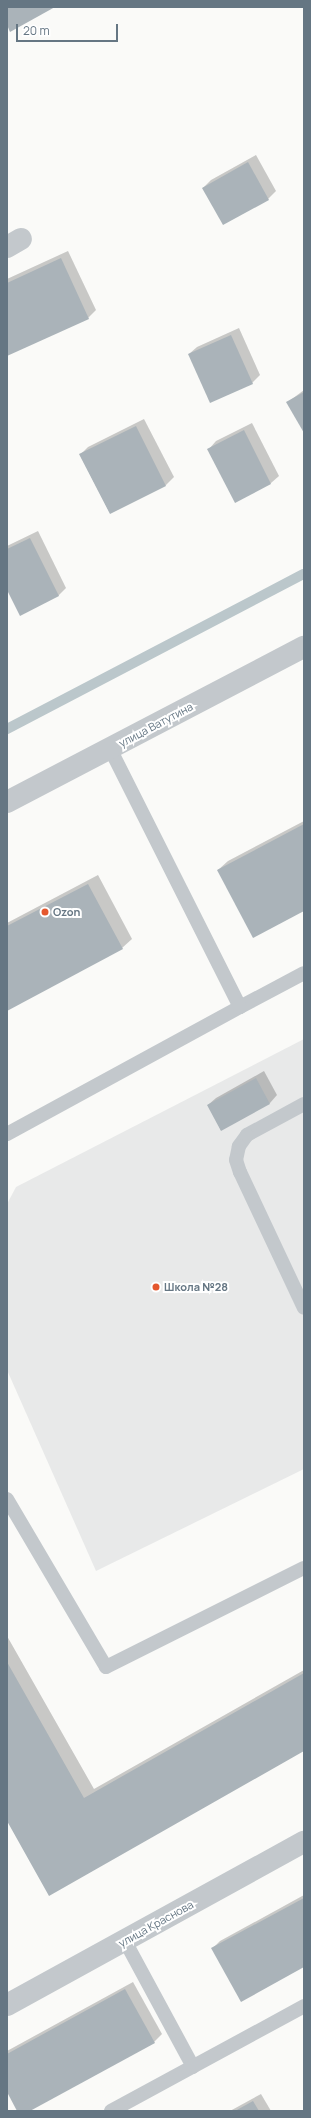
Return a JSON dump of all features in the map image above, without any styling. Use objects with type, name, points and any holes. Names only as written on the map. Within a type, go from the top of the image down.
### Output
[{"type":"street","name":"улица Ватутина","points":[[7,802],[304,647]]},
{"type":"street","name":"улица Краснова","points":[[7,2005],[304,1842]]},
{"type":"lane","points":[[110,748],[240,1007]]},
{"type":"lane","points":[[7,1134],[304,973]]},
{"type":"lane","points":[[304,1104],[247,1135],[239,1146],[236,1160],[240,1172],[304,1308]]},
{"type":"lane","points":[[7,1498],[106,1667],[304,1568]]},
{"type":"lane","points":[[125,1940],[193,2066]]},
{"type":"lane","points":[[111,2111],[304,2006]]},
{"type":"shaded area","name":"Школа №28","points":[[304,1039],[304,1469],[96,1571],[7,1370],[7,1204],[16,1187]]},
{"type":"building","points":[[7,7],[55,7],[10,32],[7,25]]},
{"type":"building","points":[[248,162],[269,200],[223,225],[202,188]]},
{"type":"building","points":[[61,258],[89,319],[7,356],[7,283]]},
{"type":"building","points":[[231,335],[253,384],[210,403],[188,354]]},
{"type":"building","points":[[304,392],[304,433],[286,402]]},
{"type":"building","points":[[136,426],[166,486],[110,514],[79,454]]},
{"type":"building","points":[[244,430],[271,484],[235,503],[207,449]]},
{"type":"building","points":[[30,538],[59,596],[20,616],[7,590],[7,549]]},
{"type":"building","points":[[304,824],[304,911],[253,938],[217,870]]},
{"type":"building","points":[[88,884],[123,949],[7,1011],[7,926]]},
{"type":"building","points":[[256,1078],[270,1104],[221,1131],[207,1105]]},
{"type":"building","points":[[7,1662],[84,1798],[304,1673],[304,1751],[49,1896],[7,1821]]},
{"type":"building","points":[[304,1898],[304,1967],[241,2002],[211,1948]]},
{"type":"building","points":[[125,1989],[155,2043],[30,2111],[17,2111],[7,2092],[7,2054]]},
{"type":"building","points":[[253,2101],[259,2111],[235,2111]]},
{"type":"waterway","points":[[7,729],[304,574]]},
{"type":"place","name":"Ozon","points":[[45,912]]},
{"type":"place","name":"Школа №28","points":[[156,1287]]}]
